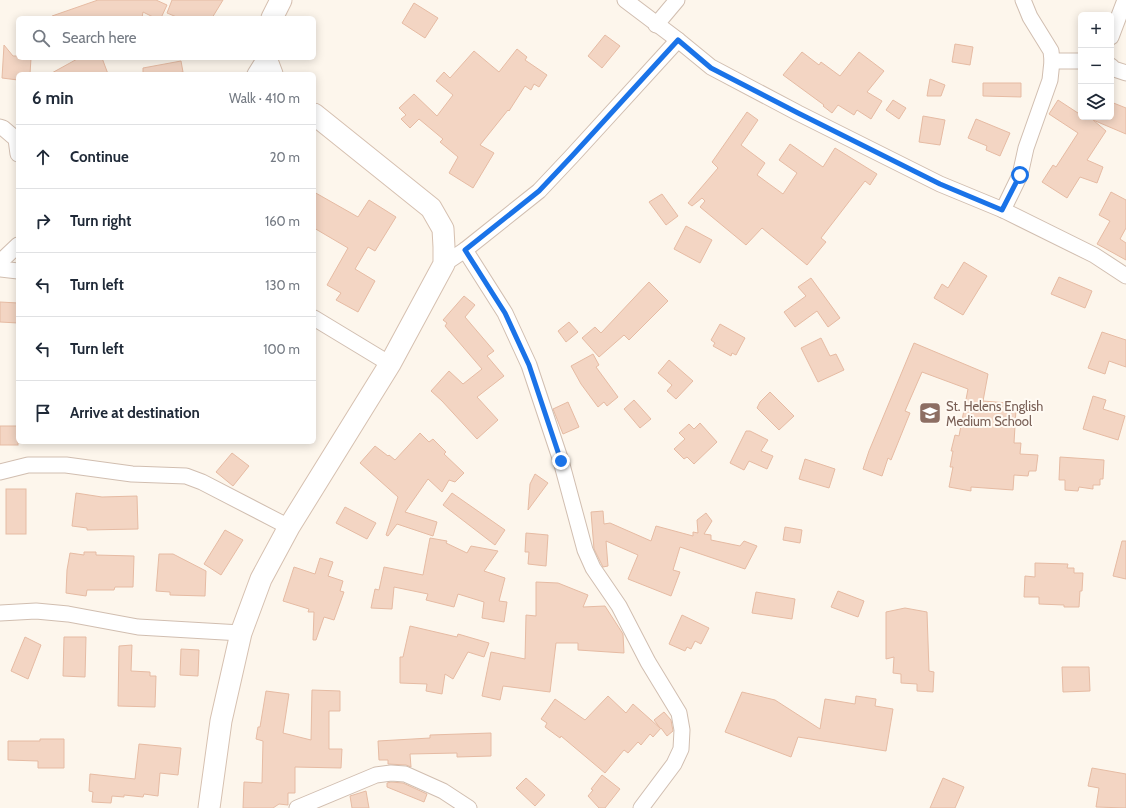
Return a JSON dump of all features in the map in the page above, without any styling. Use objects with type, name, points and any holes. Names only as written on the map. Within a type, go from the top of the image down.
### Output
[{"type":"main road","points":[[273,16],[281,0]]},
{"type":"main road","points":[[266,60],[271,72]]},
{"type":"main road","points":[[209,808],[221,721],[241,633],[261,579],[289,527],[390,364],[444,264],[442,228],[431,208],[316,116]]},
{"type":"street","points":[[625,0],[656,25],[678,40],[711,68],[940,184],[1002,210],[1094,254],[1126,276]]},
{"type":"street","points":[[656,25],[677,0]]},
{"type":"street","points":[[1002,210],[1020,175],[1028,142],[1050,80],[1052,61],[1051,51],[1030,17],[1023,0]]},
{"type":"street","points":[[1114,29],[1125,0]]},
{"type":"street","points":[[444,264],[465,250],[539,191],[678,40]]},
{"type":"street","points":[[255,72],[264,60]]},
{"type":"street","points":[[1052,61],[1078,61]]},
{"type":"street","points":[[1114,69],[1126,73]]},
{"type":"street","points":[[0,127],[3,128],[16,143]]},
{"type":"street","points":[[0,262],[16,247]]},
{"type":"street","points":[[465,250],[505,313],[529,365],[561,461],[585,550],[590,562],[604,587],[619,606],[648,662],[679,713],[682,730],[681,749],[674,764],[641,808]]},
{"type":"street","points":[[0,269],[16,271]]},
{"type":"street","points":[[316,319],[390,364]]},
{"type":"street","points":[[0,472],[28,465],[66,465],[132,474],[186,476],[202,482],[289,527]]},
{"type":"street","points":[[0,613],[36,611],[68,614],[138,627],[241,633]]},
{"type":"street","points":[[297,808],[376,775],[391,773],[405,774],[443,791],[468,808]]},
{"type":"building","points":[[98,0],[156,0],[167,5],[162,16],[151,16],[143,12],[142,16],[52,16]]},
{"type":"building","points":[[172,0],[223,0],[213,16],[174,16],[167,13]]},
{"type":"building","points":[[414,3],[438,18],[425,38],[402,23]]},
{"type":"building","points":[[605,35],[620,46],[602,68],[588,56]]},
{"type":"building","points":[[955,44],[973,47],[970,65],[952,62]]},
{"type":"building","points":[[4,45],[13,56],[16,56],[16,60],[31,60],[30,72],[16,72],[16,80],[2,78]]},
{"type":"building","points":[[517,49],[527,57],[525,60],[547,75],[539,87],[534,84],[531,90],[525,86],[509,111],[508,110],[480,145],[494,153],[473,188],[449,173],[458,157],[440,142],[443,139],[419,119],[410,128],[401,119],[406,115],[399,108],[414,94],[437,116],[453,95],[436,81],[444,72],[450,78],[474,51],[499,72]]},
{"type":"building","points":[[802,52],[819,65],[821,62],[840,76],[859,52],[884,71],[867,92],[882,101],[871,119],[857,110],[854,115],[838,105],[832,113],[823,106],[824,105],[783,75]]},
{"type":"building","points":[[75,60],[103,60],[107,72],[54,72]]},
{"type":"building","points":[[181,61],[183,72],[143,72],[143,68]]},
{"type":"building","points":[[930,79],[945,85],[941,96],[927,96]]},
{"type":"building","points":[[983,83],[1021,83],[1021,97],[983,96]]},
{"type":"building","points":[[893,100],[906,108],[899,119],[886,110]]},
{"type":"building","points":[[1058,100],[1078,113],[1078,120],[1093,120],[1106,131],[1087,160],[1103,167],[1097,183],[1080,177],[1067,198],[1042,182],[1053,165],[1056,167],[1078,133],[1049,114]]},
{"type":"building","points":[[1114,103],[1126,108],[1126,134],[1093,120],[1114,120]]},
{"type":"building","points":[[747,112],[758,120],[741,145],[765,163],[757,175],[783,194],[797,173],[779,160],[790,144],[823,167],[835,148],[877,174],[870,185],[865,181],[821,238],[826,242],[807,265],[762,228],[746,245],[700,207],[705,201],[702,198],[692,206],[688,203],[718,168],[712,162]]},
{"type":"building","points":[[923,116],[945,120],[940,145],[919,142]]},
{"type":"building","points":[[976,119],[1010,133],[1000,156],[986,150],[987,146],[968,138]]},
{"type":"building","points":[[1111,192],[1126,200],[1126,228],[1120,239],[1126,243],[1126,260],[1097,244],[1110,221],[1099,215]]},
{"type":"building","points":[[316,193],[358,217],[369,200],[396,217],[375,251],[368,247],[355,269],[375,281],[358,312],[336,300],[341,293],[327,285],[348,248],[316,229]]},
{"type":"building","points":[[662,194],[678,216],[666,225],[649,202]]},
{"type":"building","points":[[686,226],[712,240],[700,263],[674,249]]},
{"type":"building","points":[[964,262],[987,276],[963,315],[934,298],[942,284],[948,288]]},
{"type":"building","points":[[1059,277],[1092,291],[1085,308],[1051,294]]},
{"type":"building","points":[[811,278],[840,318],[828,327],[817,311],[795,327],[784,312],[806,296],[798,287]]},
{"type":"building","points":[[649,282],[668,301],[629,340],[624,335],[599,357],[582,338],[595,327],[601,333]]},
{"type":"building","points":[[464,296],[475,305],[465,317],[494,351],[487,356],[504,376],[477,397],[498,420],[477,439],[431,391],[449,371],[463,384],[482,369],[445,326],[447,323],[443,320]]},
{"type":"building","points":[[0,302],[16,303],[16,323],[0,322]]},
{"type":"building","points":[[569,322],[578,332],[566,342],[558,331]]},
{"type":"building","points":[[720,324],[745,338],[736,355],[732,353],[731,356],[713,346],[715,343],[711,340]]},
{"type":"building","points":[[1102,332],[1126,340],[1126,367],[1109,361],[1105,374],[1088,368]]},
{"type":"building","points":[[821,338],[830,356],[836,354],[844,370],[818,382],[801,348]]},
{"type":"building","points":[[914,343],[988,374],[983,401],[1008,403],[1008,408],[1016,409],[1014,443],[1021,443],[1020,454],[1038,455],[1036,471],[1029,471],[1028,476],[1014,475],[1013,490],[971,487],[971,491],[949,487],[953,467],[950,467],[953,451],[951,451],[955,435],[959,436],[968,389],[922,372],[905,411],[910,413],[891,460],[888,458],[882,476],[863,469]]},
{"type":"building","points":[[593,354],[599,365],[596,367],[618,397],[607,406],[604,402],[598,407],[581,384],[571,366]]},
{"type":"building","points":[[669,360],[693,381],[676,399],[667,391],[672,385],[658,373]]},
{"type":"building","points":[[770,392],[794,416],[779,430],[757,408],[760,402]]},
{"type":"building","points":[[1093,396],[1106,400],[1103,409],[1125,416],[1118,440],[1083,429]]},
{"type":"building","points":[[634,400],[651,419],[640,428],[624,409]]},
{"type":"building","points":[[568,402],[579,427],[563,434],[553,409]]},
{"type":"building","points":[[700,423],[717,442],[694,464],[687,457],[684,459],[674,449],[685,439],[679,433],[689,424],[694,429]]},
{"type":"building","points":[[0,426],[16,426],[16,444],[18,445],[0,445]]},
{"type":"building","points":[[746,431],[750,431],[768,440],[761,451],[773,456],[767,469],[749,461],[744,470],[730,463]]},
{"type":"building","points":[[420,433],[429,442],[433,439],[446,452],[444,454],[464,473],[455,482],[449,480],[442,492],[428,479],[405,512],[437,522],[433,536],[397,524],[388,536],[386,535],[398,497],[360,463],[375,446],[395,460]]},
{"type":"building","points":[[232,453],[249,466],[233,486],[216,472]]},
{"type":"building","points":[[1060,457],[1104,460],[1103,479],[1100,479],[1100,485],[1093,485],[1093,489],[1079,487],[1078,491],[1065,490],[1065,480],[1059,480]]},
{"type":"building","points":[[805,459],[835,469],[829,488],[799,479]]},
{"type":"building","points":[[535,474],[548,483],[528,510],[530,484]]},
{"type":"building","points":[[6,489],[26,489],[26,534],[6,534]]},
{"type":"building","points":[[76,493],[102,497],[137,496],[138,529],[87,530],[87,528],[72,526]]},
{"type":"building","points":[[452,493],[505,530],[495,545],[443,505]]},
{"type":"building","points":[[345,507],[376,523],[367,539],[336,523]]},
{"type":"building","points":[[603,511],[604,524],[610,523],[651,541],[656,526],[693,536],[693,532],[698,533],[697,520],[706,513],[712,521],[704,534],[711,535],[711,540],[740,546],[744,541],[757,546],[745,569],[680,547],[673,570],[680,572],[671,596],[628,579],[638,555],[606,541],[608,566],[603,567],[594,549],[591,512]]},
{"type":"building","points":[[785,527],[802,530],[800,543],[783,540]]},
{"type":"building","points":[[225,530],[243,540],[221,575],[204,564]]},
{"type":"building","points":[[526,533],[548,535],[546,566],[528,564],[529,552],[525,552]]},
{"type":"building","points":[[430,538],[447,541],[446,543],[467,553],[471,546],[498,551],[484,571],[505,578],[499,601],[507,602],[504,622],[482,618],[484,602],[458,594],[454,607],[426,600],[428,594],[394,587],[392,609],[371,608],[375,589],[379,590],[384,567],[423,575]]},
{"type":"building","points":[[1122,541],[1126,541],[1126,579],[1113,576]]},
{"type":"building","points":[[84,552],[96,552],[96,555],[134,556],[133,587],[115,587],[114,590],[87,590],[86,596],[66,593],[67,570],[70,553],[84,555]]},
{"type":"building","points":[[159,554],[173,554],[206,571],[205,596],[170,595],[170,592],[156,591]]},
{"type":"building","points":[[320,558],[333,562],[328,576],[343,581],[340,591],[344,592],[334,620],[324,617],[316,640],[313,640],[314,612],[308,612],[309,609],[283,601],[294,567],[315,574]]},
{"type":"building","points":[[1035,563],[1068,564],[1067,568],[1074,568],[1074,573],[1083,573],[1079,607],[1039,604],[1039,597],[1024,597],[1025,576],[1035,577]]},
{"type":"building","points":[[536,582],[558,583],[588,595],[583,607],[605,606],[623,634],[624,653],[578,650],[578,643],[556,643],[550,692],[503,686],[500,700],[482,696],[491,652],[525,659],[526,615],[536,616]]},
{"type":"building","points":[[838,591],[864,601],[858,617],[831,607]]},
{"type":"building","points":[[756,592],[795,599],[792,619],[752,613]]},
{"type":"building","points":[[905,608],[927,612],[929,671],[934,672],[933,692],[917,691],[917,684],[901,683],[901,674],[893,673],[894,657],[886,659],[886,612]]},
{"type":"building","points":[[682,615],[709,628],[701,644],[695,641],[691,649],[687,647],[685,651],[669,644]]},
{"type":"building","points":[[410,626],[457,637],[458,634],[489,643],[484,657],[468,652],[453,679],[445,674],[442,694],[426,691],[427,684],[400,683],[400,657],[403,657]]},
{"type":"building","points":[[25,637],[41,645],[28,679],[11,671]]},
{"type":"building","points":[[64,637],[86,637],[85,677],[63,676]]},
{"type":"building","points":[[132,645],[131,671],[150,672],[150,676],[156,676],[155,707],[118,706],[119,646]]},
{"type":"building","points":[[181,649],[199,650],[198,676],[180,675]]},
{"type":"building","points":[[1062,667],[1089,667],[1090,691],[1063,692]]},
{"type":"building","points":[[312,690],[340,691],[340,711],[329,711],[329,749],[342,749],[341,768],[295,767],[295,793],[288,793],[288,805],[279,804],[273,808],[243,808],[244,782],[262,783],[263,741],[256,739],[258,727],[260,727],[266,691],[289,694],[283,733],[311,740]]},
{"type":"building","points":[[742,692],[775,700],[820,729],[825,699],[855,704],[856,696],[876,699],[875,706],[893,709],[886,751],[798,737],[791,757],[725,732]]},
{"type":"building","points":[[608,696],[626,713],[633,704],[660,728],[654,720],[664,712],[671,720],[673,731],[667,736],[661,728],[653,737],[650,734],[641,745],[638,742],[628,753],[624,750],[605,773],[561,736],[560,738],[545,727],[547,723],[541,719],[555,699],[585,720]]},
{"type":"building","points":[[491,733],[491,756],[457,757],[457,753],[410,754],[411,767],[406,765],[388,764],[388,760],[379,760],[378,741],[430,738],[430,735]]},
{"type":"building","points":[[40,739],[64,739],[64,768],[38,768],[38,761],[8,760],[8,741],[40,741]]},
{"type":"building","points":[[139,744],[181,748],[178,775],[160,773],[158,796],[144,794],[143,797],[124,795],[124,797],[112,796],[111,803],[92,802],[93,792],[89,791],[90,774],[135,779]]},
{"type":"building","points":[[1092,768],[1126,774],[1126,808],[1096,807],[1099,788],[1088,786]]},
{"type":"building","points":[[602,775],[620,789],[605,808],[599,808],[588,796],[593,790],[591,789]]},
{"type":"building","points":[[526,778],[545,795],[535,806],[516,788]]},
{"type":"building","points":[[943,778],[964,787],[955,808],[930,808]]},
{"type":"building","points":[[387,783],[403,783],[427,794],[424,802],[387,787]]},
{"type":"building","points":[[366,791],[369,808],[352,808],[350,796]]},
{"type":"place","name":"St. Helens English Medium School","points":[[930,413]]},
{"type":"route","points":[[561,461],[529,365],[505,313],[465,250],[539,191],[641,82],[678,40],[711,68],[940,184],[1002,210],[1020,175]]}]
